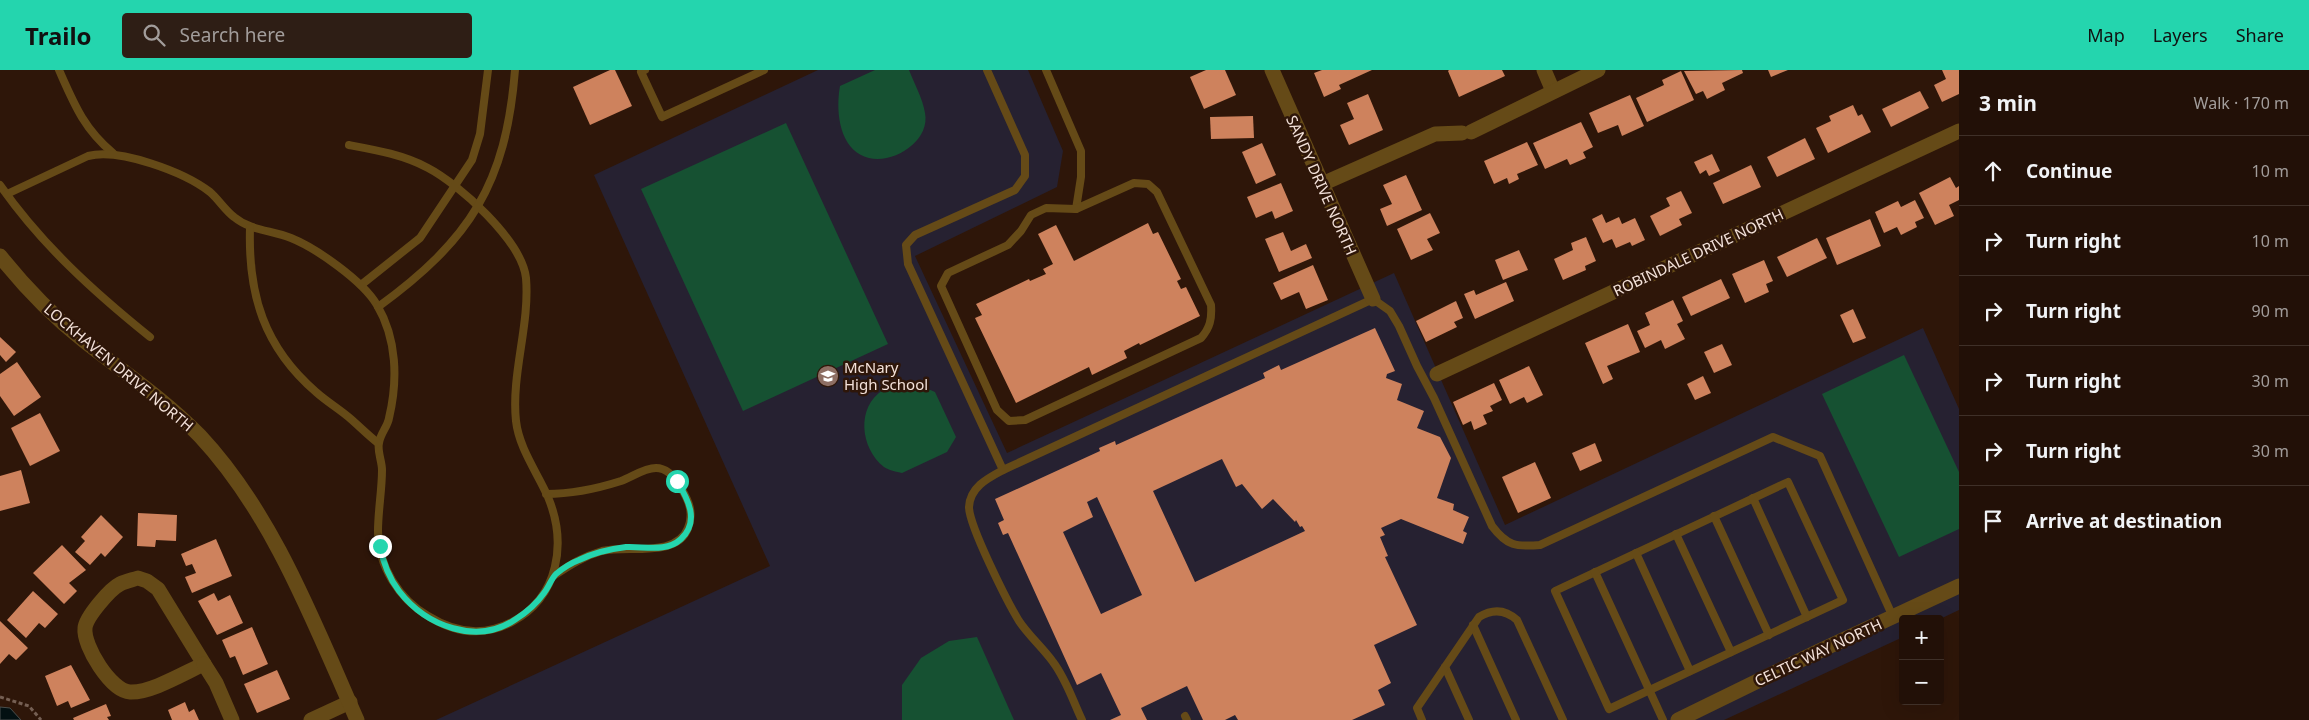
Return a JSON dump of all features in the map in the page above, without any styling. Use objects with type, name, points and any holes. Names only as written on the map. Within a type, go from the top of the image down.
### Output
[{"type":"street","name":"SANDY DRIVE NORTH","points":[[1272,70],[1373,299]]},
{"type":"street","points":[[1544,70],[1553,91]]},
{"type":"street","points":[[1322,184],[1435,134],[1466,132],[1598,70]]},
{"type":"street","name":"ROBINDALE DRIVE NORTH","points":[[1437,374],[1959,131]]},
{"type":"street","name":"LOCKHAVEN DRIVE NORTH","points":[[0,256],[62,322],[172,409],[200,437],[242,487],[261,516],[288,568],[358,720]]},
{"type":"street","points":[[204,664],[143,691],[122,691],[113,685],[89,648],[85,636],[85,625],[96,607],[118,585],[138,578],[148,581],[158,589],[216,683],[232,720]]},
{"type":"street","name":"CELTIC WAY NORTH","points":[[1678,720],[1959,586]]},
{"type":"street","points":[[311,720],[350,702]]},
{"type":"lane","points":[[58,70],[78,114],[87,128],[112,153]]},
{"type":"lane","points":[[362,285],[420,238],[472,160],[480,134],[488,70]]},
{"type":"lane","points":[[378,307],[414,281],[437,259],[455,239],[478,206],[497,165],[504,143],[512,109],[515,70]]},
{"type":"lane","points":[[645,70],[641,72],[662,117],[764,70]]},
{"type":"lane","points":[[987,70],[1025,155],[1025,176],[1015,190],[915,235],[906,245],[906,254],[908,264],[1003,470]]},
{"type":"lane","points":[[1046,70],[1082,151],[1082,177],[1076,209]]},
{"type":"lane","points":[[349,145],[404,157],[430,168],[478,206],[509,240],[526,274],[515,416],[523,446],[552,509],[557,532],[555,575]]},
{"type":"lane","points":[[7,194],[88,156],[112,153],[170,170],[190,179],[215,197],[233,216],[250,228],[293,239],[340,268],[362,285],[378,307],[391,339],[395,373],[388,422],[378,443],[382,467],[378,533],[383,559],[399,591],[426,615],[461,631],[478,632],[496,629],[515,620],[531,608],[545,592],[555,575],[577,560],[603,551],[627,547],[661,548],[672,545],[681,539],[687,531],[691,511],[689,502],[677,481],[666,470],[659,468],[650,468],[594,489],[564,494],[546,494]]},
{"type":"lane","points":[[1134,183],[1148,184],[1157,192],[1211,305],[1212,318],[1207,331],[1201,338],[1025,420],[1010,421],[997,410],[941,286],[948,273],[1008,245],[1021,231],[1031,215],[1046,208],[1076,209],[1134,183]]},
{"type":"lane","points":[[0,186],[32,226],[70,268],[109,304],[150,336]]},
{"type":"lane","points":[[250,228],[249,260],[257,304],[268,331],[282,356],[317,393],[378,443]]},
{"type":"lane","points":[[1082,720],[1054,663],[1020,622],[1006,598],[972,523],[969,506],[974,490],[988,478],[1003,470],[1373,299],[1390,311],[1399,326],[1438,406],[1492,526],[1502,540],[1521,547],[1540,545],[1773,437],[1820,456],[1893,617]]},
{"type":"lane","points":[[1788,482],[1843,600],[1609,709],[1555,591],[1753,498],[1788,482]]},
{"type":"lane","points":[[1753,498],[1807,617]]},
{"type":"lane","points":[[1714,516],[1769,634]]},
{"type":"lane","points":[[1676,534],[1731,652]]},
{"type":"lane","points":[[1636,553],[1690,671]]},
{"type":"lane","points":[[1595,572],[1663,720]]},
{"type":"lane","points":[[1422,720],[1417,708],[1479,617],[1487,612],[1509,612],[1517,620],[1563,720]]},
{"type":"lane","points":[[1473,625],[1516,720]]},
{"type":"lane","points":[[1445,667],[1469,720]]},
{"type":"path","points":[[0,697],[29,706],[41,720]]},
{"type":"shaded area","name":"McNary High School","points":[[818,70],[1028,70],[1063,151],[1057,187],[915,256],[1007,453],[1394,273],[1505,525],[1923,328],[1959,409],[1959,610],[1944,617],[1944,615],[1899,615],[1899,639],[1724,720],[436,720],[770,566],[594,175]]},
{"type":"shaded area","points":[[0,707],[10,708],[21,720],[0,720]]},
{"type":"green space","points":[[875,70],[909,70],[925,113],[925,124],[921,134],[914,143],[894,156],[883,159],[861,155],[847,142],[840,124],[838,104],[840,86]]},
{"type":"green space","points":[[786,123],[888,344],[743,411],[641,189]]},
{"type":"green space","points":[[1904,355],[1959,472],[1959,529],[1899,557],[1822,394]]},
{"type":"green space","points":[[902,384],[921,386],[935,392],[956,437],[947,452],[902,473],[884,467],[876,459],[866,439],[864,428],[868,407],[874,397],[885,389]]},
{"type":"green space","points":[[977,637],[1014,720],[902,720],[902,685],[921,658],[949,641]]},
{"type":"building","points":[[610,70],[615,70],[632,106],[590,125],[573,87]]},
{"type":"building","points":[[1206,70],[1225,70],[1236,95],[1204,109],[1190,77]]},
{"type":"building","points":[[1322,70],[1372,70],[1339,85],[1341,89],[1324,97],[1314,73]]},
{"type":"building","points":[[1449,70],[1502,70],[1505,76],[1459,97]]},
{"type":"building","points":[[1742,70],[1743,73],[1722,83],[1725,90],[1707,99],[1703,91],[1696,94],[1684,71]]},
{"type":"building","points":[[1768,70],[1788,70],[1771,77]]},
{"type":"building","points":[[1942,70],[1959,70],[1959,94],[1942,102],[1934,85],[1946,79]]},
{"type":"building","points":[[1681,71],[1694,100],[1647,122],[1636,98],[1664,85],[1662,80]]},
{"type":"building","points":[[1920,91],[1929,108],[1891,127],[1882,109]]},
{"type":"building","points":[[1368,94],[1383,130],[1349,145],[1340,125],[1354,119],[1347,103]]},
{"type":"building","points":[[1630,95],[1644,126],[1622,136],[1618,125],[1598,133],[1589,113]]},
{"type":"building","points":[[1853,105],[1858,116],[1862,114],[1871,132],[1828,153],[1816,128],[1831,121],[1829,116]]},
{"type":"building","points":[[1253,116],[1254,138],[1211,139],[1210,117]]},
{"type":"building","points":[[1581,122],[1593,147],[1583,152],[1586,158],[1570,165],[1567,159],[1545,169],[1533,143]]},
{"type":"building","points":[[1805,138],[1815,159],[1777,177],[1767,157]]},
{"type":"building","points":[[1527,142],[1538,165],[1517,174],[1519,179],[1509,184],[1507,178],[1494,184],[1484,161]]},
{"type":"building","points":[[1262,143],[1276,175],[1256,184],[1242,152]]},
{"type":"building","points":[[1712,154],[1720,171],[1709,176],[1706,170],[1700,174],[1694,162]]},
{"type":"building","points":[[1751,165],[1761,187],[1723,204],[1713,183]]},
{"type":"building","points":[[1406,175],[1422,210],[1387,226],[1380,209],[1392,204],[1383,185]]},
{"type":"building","points":[[1950,177],[1956,188],[1959,186],[1959,200],[1949,205],[1954,216],[1935,225],[1919,193]]},
{"type":"building","points":[[1281,183],[1293,211],[1275,219],[1272,211],[1256,218],[1247,197]]},
{"type":"building","points":[[1681,191],[1692,213],[1679,219],[1682,225],[1660,236],[1650,216],[1670,206],[1666,198]]},
{"type":"building","points":[[1915,200],[1924,218],[1915,222],[1917,227],[1901,235],[1897,227],[1884,233],[1875,212],[1898,201],[1901,207]]},
{"type":"building","points":[[1430,213],[1440,233],[1427,239],[1433,250],[1411,260],[1397,229]]},
{"type":"building","points":[[1602,214],[1606,223],[1619,217],[1622,224],[1635,218],[1645,240],[1632,246],[1630,242],[1616,248],[1612,239],[1603,243],[1592,219]]},
{"type":"building","points":[[1870,219],[1881,246],[1837,265],[1826,238]]},
{"type":"building","points":[[1148,223],[1153,234],[1158,232],[1181,279],[1177,281],[1181,289],[1186,287],[1200,316],[1124,351],[1127,358],[1092,375],[1089,367],[1016,403],[975,318],[982,315],[976,304],[1029,279],[1030,281],[1046,274],[1043,269],[1053,264],[1038,234],[1056,225],[1074,261]]},
{"type":"building","points":[[1283,232],[1291,251],[1306,244],[1312,258],[1279,272],[1265,239]]},
{"type":"building","points":[[1586,237],[1596,261],[1585,266],[1586,270],[1563,280],[1554,259],[1573,250],[1571,243]]},
{"type":"building","points":[[1817,238],[1827,258],[1787,277],[1777,257]]},
{"type":"building","points":[[1519,250],[1528,270],[1503,280],[1495,260]]},
{"type":"building","points":[[1764,260],[1773,281],[1766,284],[1769,292],[1745,303],[1732,274]]},
{"type":"building","points":[[1313,265],[1328,300],[1306,309],[1299,292],[1281,300],[1273,283]]},
{"type":"building","points":[[1721,279],[1730,298],[1691,316],[1682,297]]},
{"type":"building","points":[[1506,282],[1514,301],[1475,319],[1464,294],[1474,290],[1476,295]]},
{"type":"building","points":[[1673,300],[1683,321],[1677,324],[1685,339],[1665,349],[1661,340],[1645,348],[1637,331],[1650,325],[1645,313]]},
{"type":"building","points":[[1456,301],[1463,318],[1454,322],[1457,327],[1426,342],[1416,321]]},
{"type":"building","points":[[1853,309],[1866,338],[1853,343],[1840,315]]},
{"type":"building","points":[[1628,324],[1640,352],[1607,366],[1613,379],[1603,384],[1585,343]]},
{"type":"building","points":[[1375,328],[1395,371],[1387,374],[1386,378],[1402,384],[1397,400],[1424,411],[1417,428],[1440,437],[1451,458],[1437,498],[1454,504],[1453,510],[1469,517],[1463,531],[1467,533],[1463,544],[1401,519],[1381,528],[1385,535],[1380,537],[1388,556],[1385,557],[1417,625],[1374,645],[1391,683],[1378,690],[1385,705],[1352,720],[1238,720],[1235,715],[1225,720],[1203,720],[1187,686],[1141,708],[1147,720],[1110,720],[1121,715],[1101,673],[1077,685],[1008,533],[1003,535],[998,523],[1004,520],[995,499],[1100,451],[1099,448],[1115,441],[1116,445],[1265,378],[1263,373],[1279,365],[1281,370]],"holes":[[[1222,459],[1236,487],[1242,484],[1262,509],[1273,499],[1305,531],[1195,582],[1153,491]],[[1097,497],[1142,595],[1101,614],[1063,532],[1093,517],[1087,502]]]},
{"type":"building","points":[[0,337],[16,352],[6,362],[0,355]]},
{"type":"building","points":[[1722,344],[1732,365],[1714,373],[1704,352]]},
{"type":"building","points":[[17,362],[41,397],[14,416],[0,396],[0,374]]},
{"type":"building","points":[[1529,366],[1543,395],[1527,403],[1524,397],[1510,404],[1499,380]]},
{"type":"building","points":[[1703,376],[1711,393],[1695,400],[1687,384]]},
{"type":"building","points":[[1494,383],[1502,400],[1490,406],[1493,411],[1483,415],[1487,424],[1474,430],[1471,421],[1463,425],[1453,402]]},
{"type":"building","points":[[40,413],[60,451],[30,466],[11,428]]},
{"type":"building","points":[[1595,443],[1602,461],[1580,471],[1572,453]]},
{"type":"building","points":[[1535,462],[1551,498],[1518,513],[1502,477]]},
{"type":"building","points":[[21,470],[30,503],[0,511],[0,476]]},
{"type":"building","points":[[138,513],[177,515],[176,541],[156,540],[155,547],[137,546]]},
{"type":"building","points":[[101,515],[123,537],[105,557],[101,553],[90,565],[75,552],[85,541],[81,537]]},
{"type":"building","points":[[216,539],[232,576],[192,593],[185,577],[196,573],[192,564],[186,566],[181,554]]},
{"type":"building","points":[[62,545],[86,570],[69,583],[77,591],[64,604],[33,573]]},
{"type":"building","points":[[33,591],[58,614],[45,628],[39,623],[26,638],[7,620]]},
{"type":"building","points":[[214,593],[218,601],[230,595],[243,623],[217,635],[198,601]]},
{"type":"building","points":[[0,621],[28,648],[16,660],[9,654],[0,664]]},
{"type":"building","points":[[252,627],[268,664],[243,675],[235,656],[230,658],[222,640]]},
{"type":"building","points":[[71,665],[90,700],[71,708],[68,701],[57,706],[45,676]]},
{"type":"building","points":[[277,670],[290,699],[257,713],[244,684]]},
{"type":"building","points":[[185,702],[189,712],[194,709],[199,720],[172,720],[168,710]]},
{"type":"building","points":[[106,704],[111,716],[107,717],[109,720],[74,720],[73,718]]},
{"type":"place","name":"McNary High School","points":[[828,376]]},
{"type":"route","points":[[380,546],[389,576],[399,591],[411,604],[426,615],[446,626],[461,631],[478,632],[496,629],[515,620],[531,608],[545,592],[555,575],[577,560],[603,551],[627,547],[661,548],[672,545],[681,539],[691,521],[691,511],[689,502],[677,481]]}]
